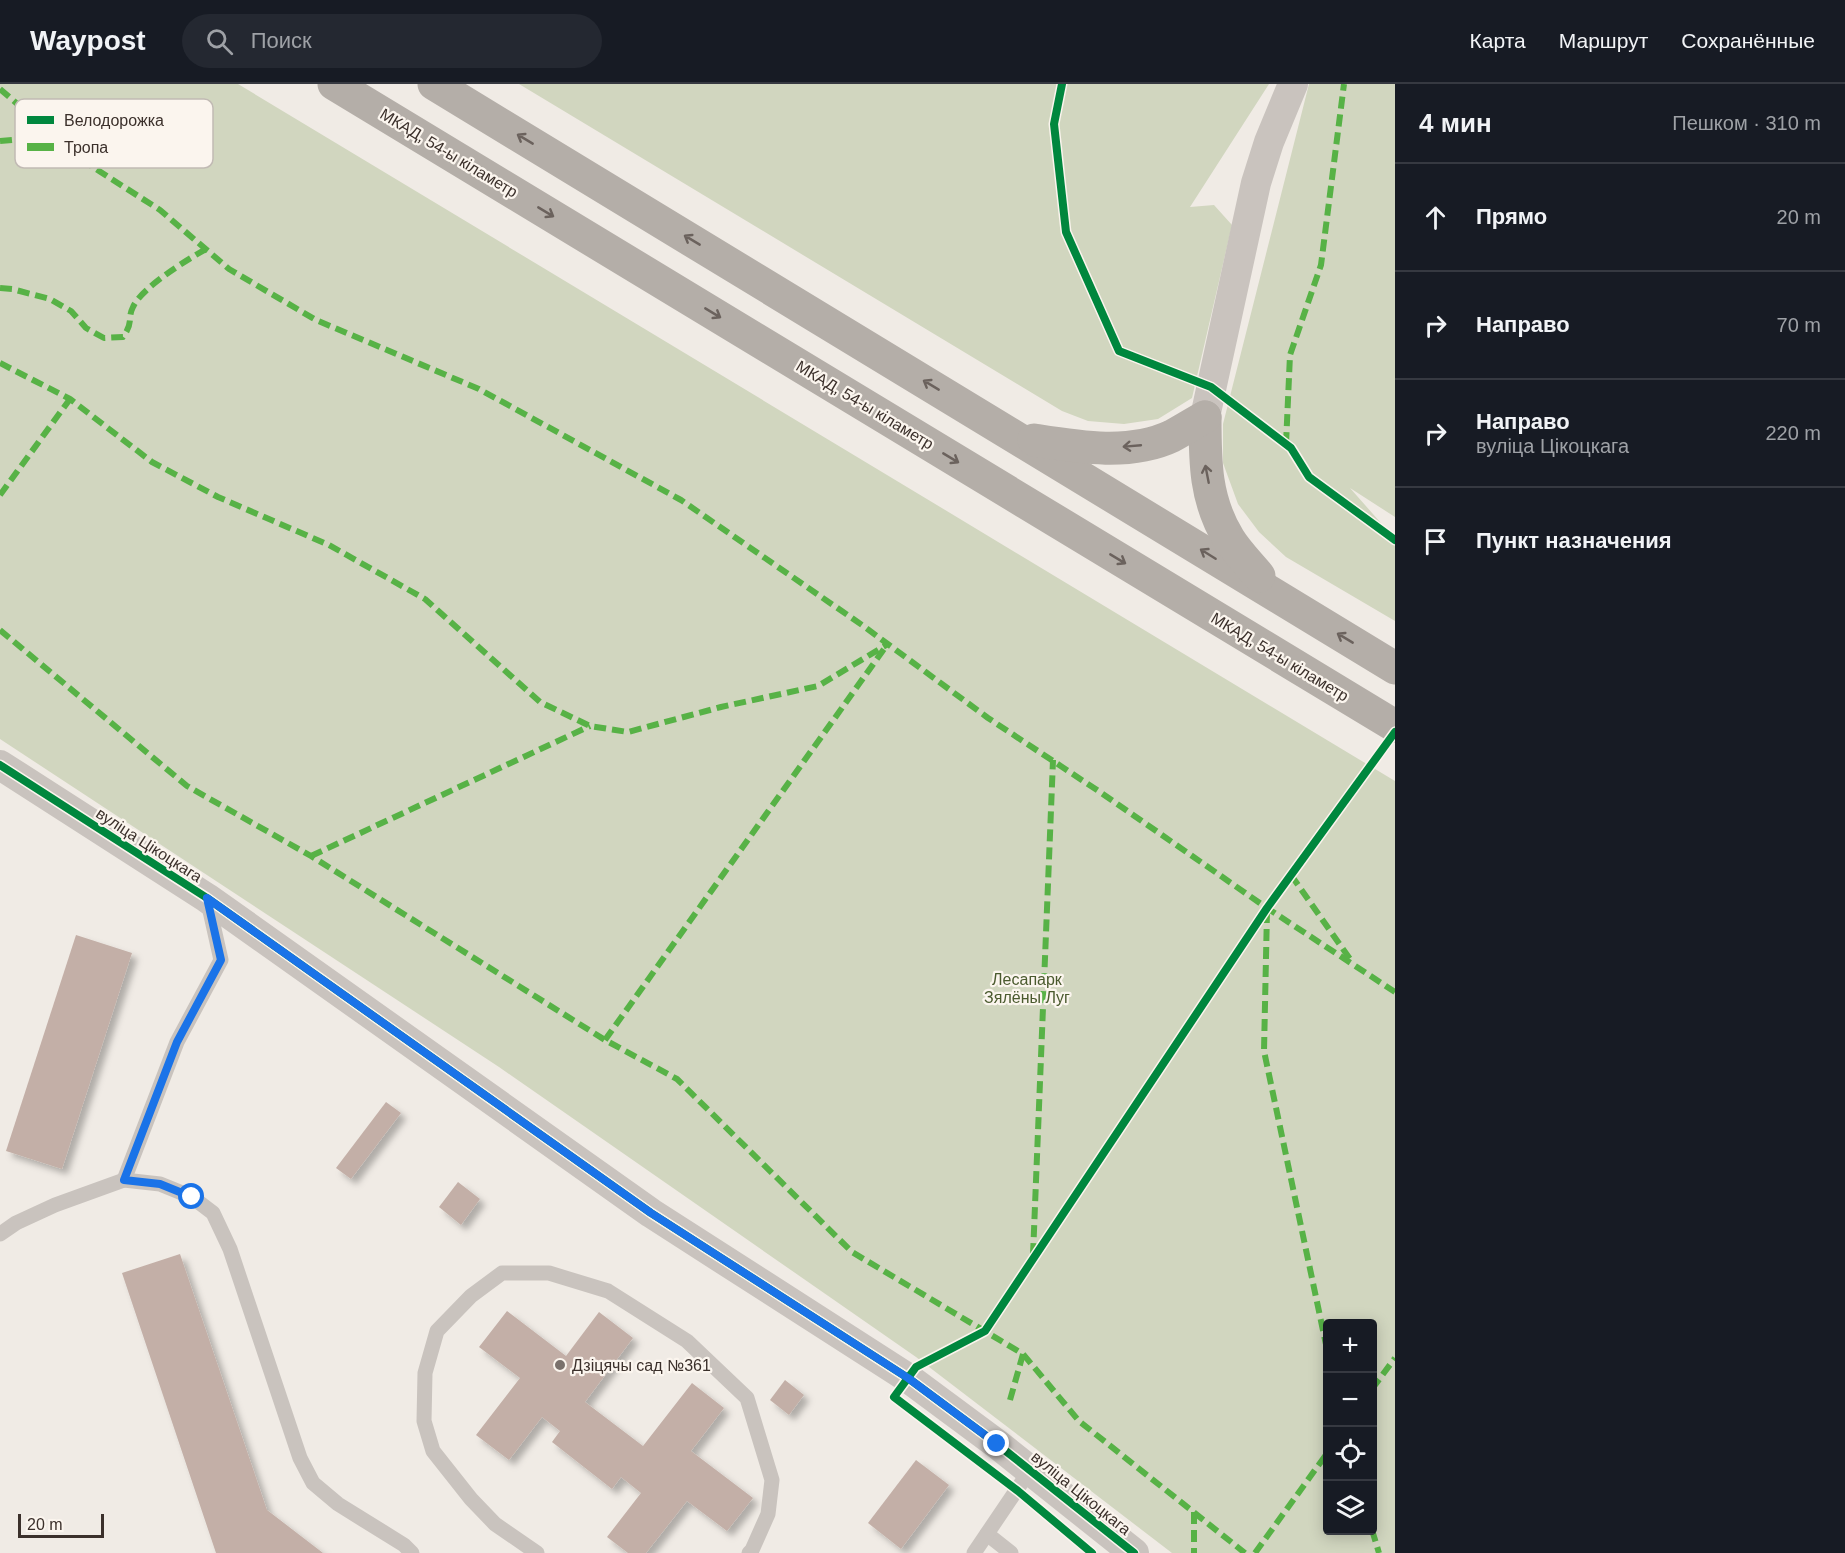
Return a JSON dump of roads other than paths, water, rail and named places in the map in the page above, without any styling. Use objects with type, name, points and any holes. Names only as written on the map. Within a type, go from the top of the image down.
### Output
[{"type":"highway","name":"МКАД, 54-ы кіламетр","points":[[334,84],[1395,726]]},
{"type":"highway","points":[[434,84],[1395,668]]},
{"type":"highway","points":[[1017,437],[1076,447],[1136,447],[1171,436],[1205,417]]},
{"type":"highway","points":[[1205,417],[1204,467],[1214,509],[1230,540],[1275,596]]},
{"type":"street","points":[[1205,417],[1256,183],[1269,142],[1293,84]]},
{"type":"street","name":"вуліца Цікоцкага","points":[[0,765],[207,898],[651,1213],[908,1378],[1030,1470],[1134,1553]]},
{"type":"lane","points":[[124,1180],[177,1042],[221,960],[207,898]]},
{"type":"lane","points":[[0,1234],[16,1223],[55,1205],[124,1180],[160,1184],[192,1197],[213,1213],[230,1249],[300,1458],[313,1483],[338,1504],[404,1545],[412,1553]]},
{"type":"lane","points":[[537,1553],[495,1524],[471,1499],[433,1451],[424,1421],[425,1373],[437,1331],[471,1296],[502,1273],[549,1273],[608,1291],[687,1341],[747,1398],[772,1480],[768,1514],[752,1551],[749,1553]]},
{"type":"lane","points":[[974,1553],[1030,1470]]},
{"type":"lane","points":[[987,1534],[1011,1553]]},
{"type":"place","name":"Дзіцячы сад №361","points":[[560,1365]]},
{"type":"park label","name":"Лесапарк Зялёны Луг","points":[[1027,988]]}]
